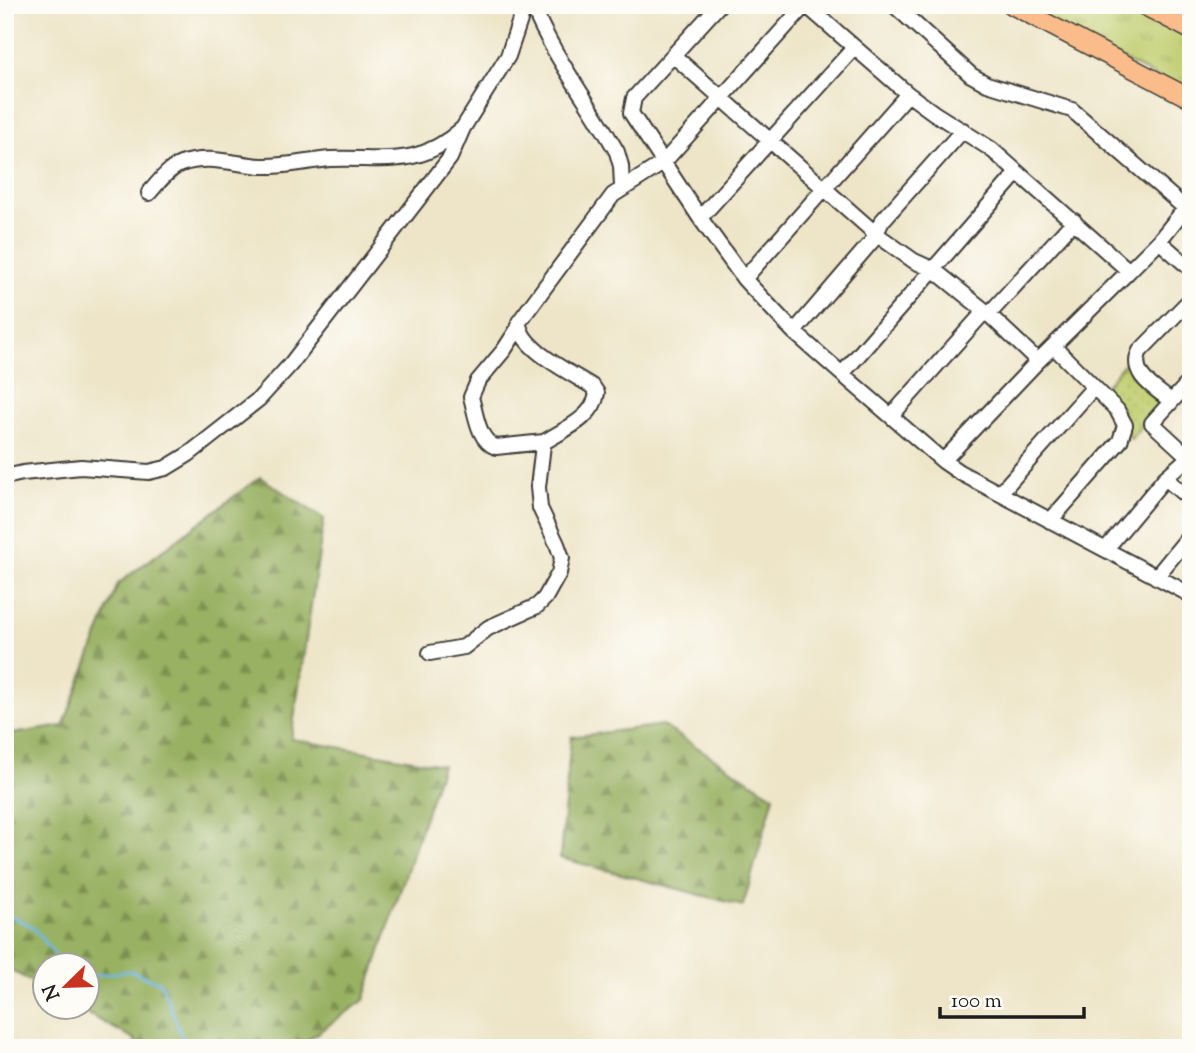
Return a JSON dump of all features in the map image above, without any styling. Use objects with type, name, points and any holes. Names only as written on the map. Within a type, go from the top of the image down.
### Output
[{"type":"main road","points":[[1012,5],[1191,99]]},
{"type":"main road","points":[[1143,5],[1191,30]]},
{"type":"street","points":[[5,477],[23,472],[81,467],[149,472],[166,468],[189,454],[259,399],[290,365],[450,158],[463,128],[508,56],[525,5]]},
{"type":"street","points":[[532,5],[560,63],[617,152],[622,187]]},
{"type":"street","points":[[719,5],[634,98],[631,113],[700,218],[744,278],[794,332],[943,461],[1191,595]]},
{"type":"street","points":[[519,327],[478,381],[471,397],[484,440],[496,447],[544,442],[581,418],[594,403],[597,393],[593,387],[537,352],[520,332],[519,322],[604,205],[622,187],[663,163],[805,5],[908,94],[991,149],[1129,271]]},
{"type":"street","points":[[894,5],[971,75],[987,84],[1072,110],[1188,204],[1159,241],[1038,361],[943,461]]},
{"type":"street","points":[[700,218],[854,48]]},
{"type":"street","points":[[674,56],[876,234],[907,257],[934,270],[1038,361]]},
{"type":"street","points":[[744,278],[908,94]]},
{"type":"street","points":[[149,192],[173,169],[195,160],[276,166],[322,160],[413,157],[430,152],[463,128]]},
{"type":"street","points":[[794,332],[876,234],[882,221],[963,130]]},
{"type":"street","points":[[842,374],[1017,173]]},
{"type":"street","points":[[892,415],[1073,221]]},
{"type":"street","points":[[1159,241],[1191,269]]},
{"type":"street","points":[[1171,401],[1140,374],[1136,361],[1140,351],[1191,299]]},
{"type":"street","points":[[1050,521],[1125,432],[1123,418],[1053,346]]},
{"type":"street","points":[[1106,549],[1165,478],[1189,458],[1152,423],[1191,380]]},
{"type":"street","points":[[1000,493],[1094,387]]},
{"type":"street","points":[[430,653],[464,647],[488,628],[537,606],[545,598],[559,573],[562,563],[560,551],[540,508],[538,486],[544,442]]},
{"type":"street","points":[[1165,478],[1191,500]]},
{"type":"street","points":[[1156,577],[1191,534]]},
{"type":"green space","points":[[1018,5],[1129,5],[1191,39],[1191,95]]},
{"type":"green space","points":[[1126,361],[1133,376],[1160,402],[1131,439],[1102,390]]},
{"type":"green space","points":[[260,477],[324,519],[291,739],[442,765],[364,1000],[296,1048],[134,1048],[136,1040],[101,1021],[102,951],[32,951],[32,982],[5,967],[5,735],[63,726],[118,584]]},
{"type":"green space","points":[[662,725],[774,796],[743,906],[560,858],[571,737]]},
{"type":"waterway","points":[[5,914],[32,926],[52,951]]},
{"type":"waterway","points":[[102,974],[131,971],[161,983],[186,1048]]}]
